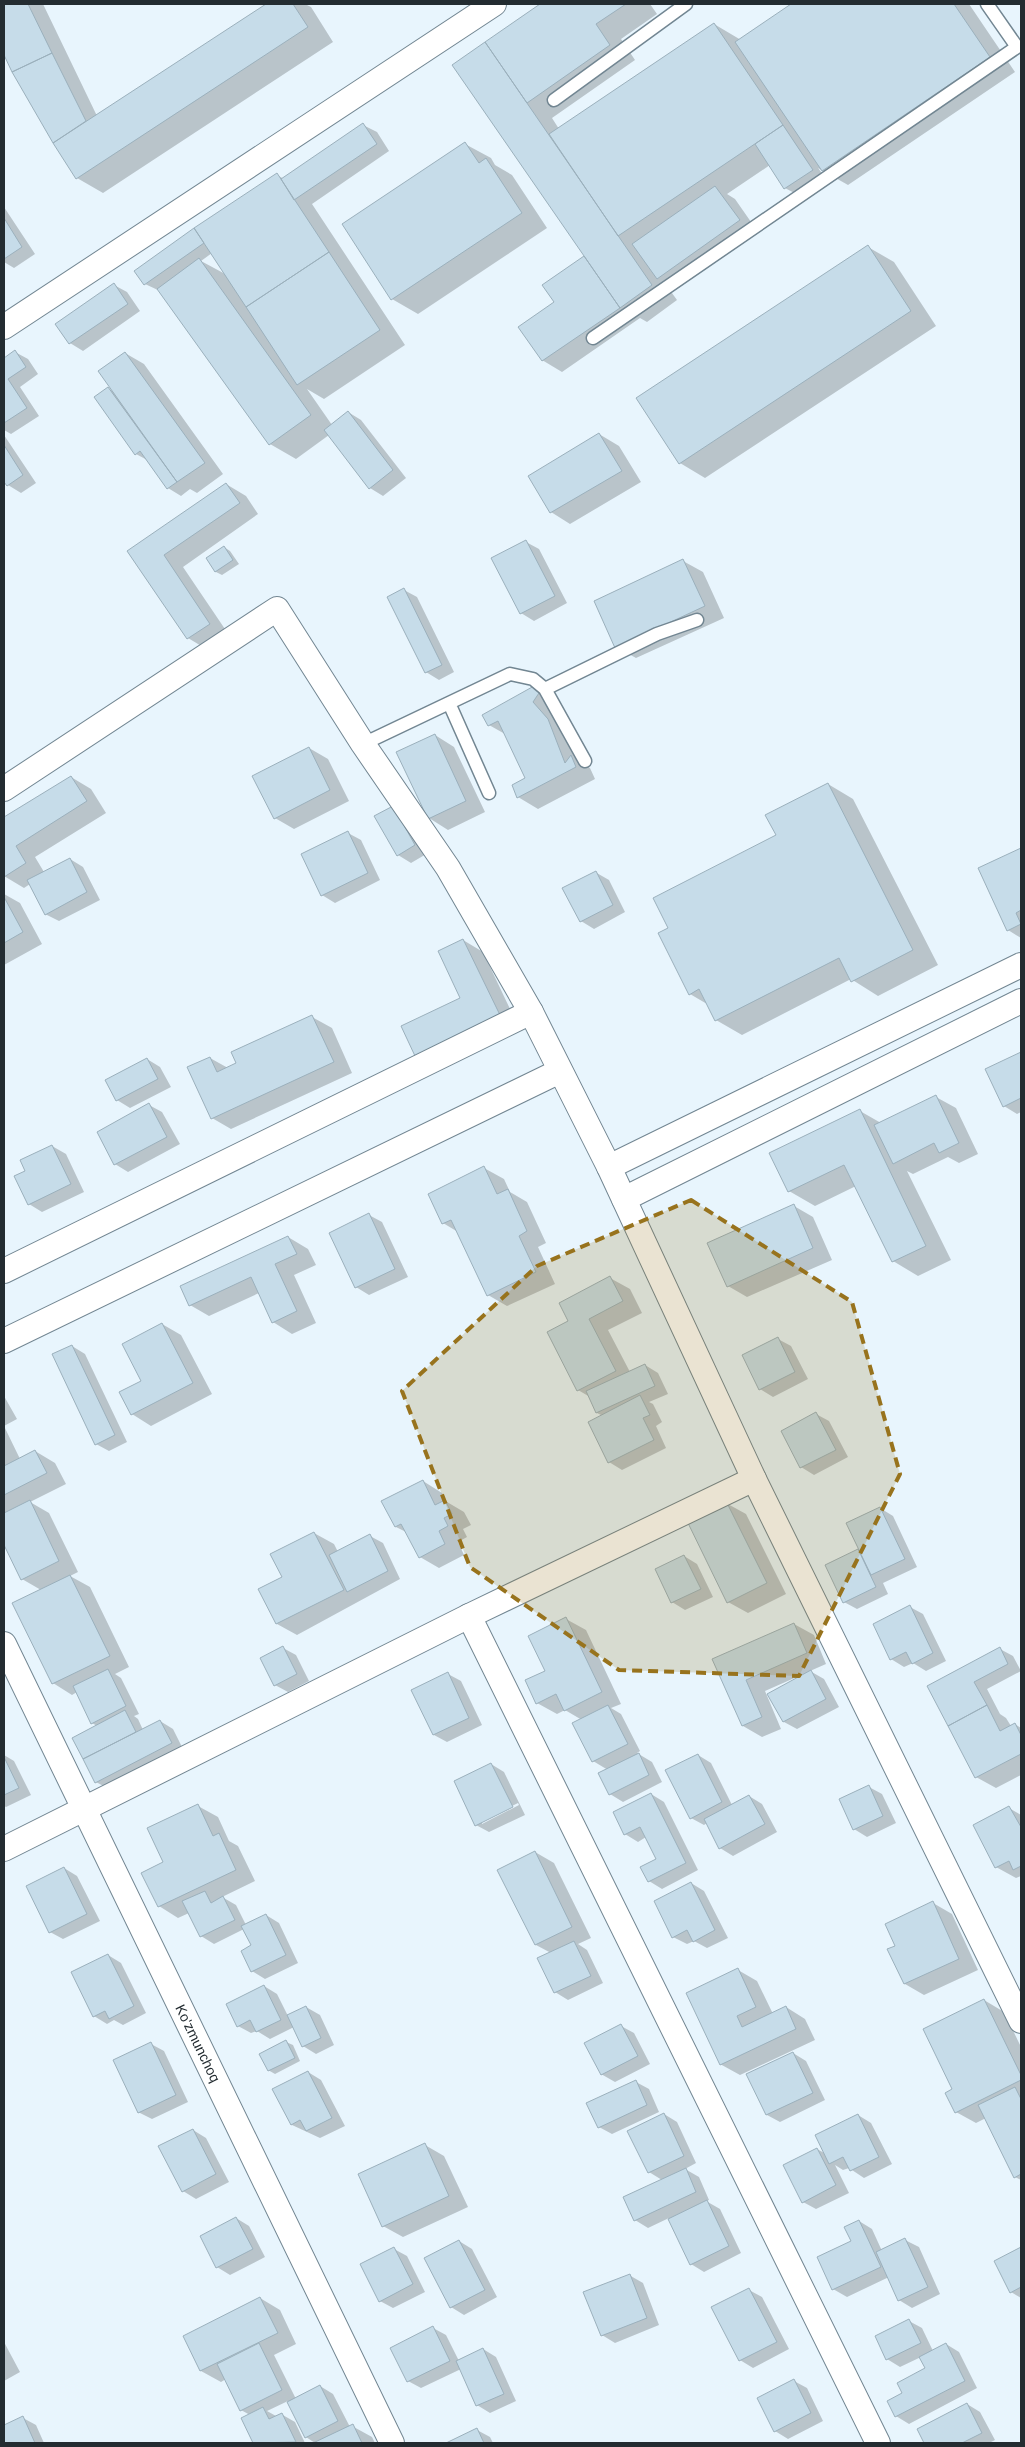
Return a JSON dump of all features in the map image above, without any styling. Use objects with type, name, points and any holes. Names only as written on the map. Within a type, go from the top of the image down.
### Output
[{"type":"street","points":[[4,327],[494,4]]},
{"type":"street","points":[[4,789],[276,608],[363,744],[448,868],[532,1012],[609,1167],[754,1479],[1021,2021]]},
{"type":"street","points":[[609,1167],[1021,965]]},
{"type":"street","points":[[624,1199],[1021,1001]]},
{"type":"street","points":[[4,1271],[532,1012]]},
{"type":"street","points":[[4,1341],[560,1071]]},
{"type":"street","points":[[4,1849],[469,1616],[754,1479]]},
{"type":"street","points":[[469,1616],[878,2443]]},
{"type":"street","name":"Ko'zmunchoq","points":[[4,1644],[392,2443]]},
{"type":"lane","points":[[554,100],[686,4]]},
{"type":"lane","points":[[593,338],[1017,47],[986,4]]},
{"type":"lane","points":[[545,689],[657,634],[697,620]]},
{"type":"lane","points":[[363,744],[510,674],[533,678],[545,689],[585,761]]},
{"type":"lane","points":[[449,703],[490,793]]},
{"type":"highlighted area","points":[[691,1200],[852,1302],[900,1474],[799,1676],[619,1670],[470,1567],[402,1391],[537,1266]]},
{"type":"building","points":[[4,4],[28,4],[52,53],[12,72],[4,55]]},
{"type":"building","points":[[266,4],[293,4],[308,27],[76,179],[53,143]]},
{"type":"building","points":[[540,4],[626,4],[596,24],[610,45],[527,103],[485,42]]},
{"type":"building","points":[[791,4],[954,4],[990,57],[822,171],[735,42]]},
{"type":"building","points":[[714,23],[783,125],[618,236],[549,134]]},
{"type":"building","points":[[485,42],[652,285],[620,308],[452,65]]},
{"type":"building","points":[[52,53],[86,121],[53,143],[12,72]]},
{"type":"building","points":[[363,123],[377,144],[294,200],[281,179]]},
{"type":"building","points":[[783,125],[813,170],[784,189],[755,144]]},
{"type":"building","points":[[465,142],[479,163],[486,158],[522,213],[391,300],[342,224]]},
{"type":"building","points":[[277,173],[329,252],[246,307],[194,228]]},
{"type":"building","points":[[715,186],[740,220],[657,279],[632,244]]},
{"type":"building","points":[[4,218],[22,247],[4,259]]},
{"type":"building","points":[[194,228],[204,243],[144,285],[134,271]]},
{"type":"building","points":[[868,245],[911,311],[679,464],[636,398]]},
{"type":"building","points":[[329,252],[380,330],[297,385],[246,307]]},
{"type":"building","points":[[584,256],[620,308],[542,361],[518,327],[554,302],[542,285]]},
{"type":"building","points":[[199,258],[311,415],[269,445],[157,289]]},
{"type":"building","points":[[114,283],[128,304],[69,344],[55,324]]},
{"type":"building","points":[[15,350],[26,367],[8,379],[27,408],[4,423],[4,358]]},
{"type":"building","points":[[125,352],[205,463],[177,482],[98,371]]},
{"type":"building","points":[[108,387],[177,482],[167,489],[140,451],[135,455],[94,397]]},
{"type":"building","points":[[348,411],[393,470],[369,489],[324,430]]},
{"type":"building","points":[[599,433],[622,471],[550,513],[528,476]]},
{"type":"building","points":[[4,445],[23,475],[7,486],[4,482]]},
{"type":"building","points":[[226,483],[240,503],[164,555],[210,624],[187,639],[127,551]]},
{"type":"building","points":[[526,540],[555,596],[520,614],[491,558]]},
{"type":"building","points":[[224,546],[233,560],[215,572],[206,558]]},
{"type":"building","points":[[683,559],[705,606],[615,648],[594,601]]},
{"type":"building","points":[[404,588],[442,665],[425,673],[387,597]]},
{"type":"building","points":[[534,686],[539,693],[533,702],[548,719],[565,763],[571,755],[576,767],[517,798],[512,785],[525,778],[498,721],[488,726],[482,715]]},
{"type":"building","points":[[435,734],[466,801],[428,819],[396,752]]},
{"type":"building","points":[[309,747],[330,790],[274,819],[252,776]]},
{"type":"building","points":[[71,776],[87,801],[16,846],[26,863],[4,877],[4,817]]},
{"type":"building","points":[[828,783],[913,950],[851,982],[839,958],[715,1021],[699,989],[689,995],[658,933],[668,928],[653,898],[776,835],[765,815]]},
{"type":"building","points":[[393,806],[415,845],[397,856],[374,816]]},
{"type":"building","points":[[348,831],[368,873],[321,896],[301,854]]},
{"type":"building","points":[[1021,848],[1021,910],[1016,913],[1021,924],[1007,931],[978,868]]},
{"type":"building","points":[[70,858],[87,892],[45,915],[27,880]]},
{"type":"building","points":[[596,871],[613,905],[580,922],[562,888]]},
{"type":"building","points":[[4,897],[23,932],[4,943]]},
{"type":"building","points":[[463,939],[500,1015],[415,1056],[401,1026],[460,998],[438,951]]},
{"type":"building","points":[[312,1015],[334,1062],[211,1119],[187,1067],[210,1057],[217,1072],[236,1063],[231,1052]]},
{"type":"building","points":[[1021,1052],[1021,1098],[1003,1107],[985,1069]]},
{"type":"building","points":[[147,1058],[158,1079],[116,1101],[105,1080]]},
{"type":"building","points":[[936,1095],[959,1143],[939,1153],[934,1143],[893,1164],[874,1125]]},
{"type":"building","points":[[149,1103],[167,1137],[114,1165],[97,1132]]},
{"type":"building","points":[[860,1109],[926,1246],[892,1262],[844,1165],[788,1192],[769,1153]]},
{"type":"building","points":[[52,1145],[71,1184],[28,1205],[14,1176],[25,1171],[20,1160]]},
{"type":"building","points":[[484,1166],[497,1194],[508,1189],[527,1231],[519,1236],[536,1272],[487,1296],[451,1220],[442,1224],[428,1194]]},
{"type":"building","points":[[794,1204],[813,1248],[727,1287],[707,1243]]},
{"type":"building","points":[[369,1213],[395,1269],[355,1288],[329,1233]]},
{"type":"building","points":[[288,1236],[297,1254],[275,1264],[297,1311],[272,1323],[251,1277],[189,1306],[180,1286]]},
{"type":"building","points":[[610,1276],[623,1301],[589,1319],[616,1371],[577,1391],[547,1332],[568,1321],[559,1303]]},
{"type":"building","points":[[162,1323],[193,1383],[131,1415],[119,1392],[141,1381],[122,1344]]},
{"type":"building","points":[[778,1337],[795,1372],[759,1390],[742,1355]]},
{"type":"building","points":[[72,1345],[115,1435],[95,1445],[52,1354]]},
{"type":"building","points":[[645,1364],[655,1386],[596,1413],[586,1391]]},
{"type":"building","points":[[640,1395],[650,1415],[643,1418],[654,1440],[608,1463],[588,1422]]},
{"type":"building","points":[[816,1412],[836,1450],[800,1468],[781,1431]]},
{"type":"building","points":[[35,1450],[47,1473],[4,1495],[4,1466]]},
{"type":"building","points":[[423,1480],[435,1505],[445,1500],[452,1514],[444,1518],[448,1526],[439,1531],[445,1544],[419,1558],[401,1524],[395,1527],[381,1501]]},
{"type":"building","points":[[30,1500],[59,1561],[21,1580],[4,1545],[4,1513]]},
{"type":"building","points":[[726,1501],[767,1583],[727,1603],[687,1521]]},
{"type":"building","points":[[880,1507],[905,1559],[871,1575],[846,1523]]},
{"type":"building","points":[[314,1532],[344,1590],[276,1624],[258,1589],[282,1577],[270,1554]]},
{"type":"building","points":[[370,1534],[388,1571],[347,1592],[329,1555]]},
{"type":"building","points":[[858,1549],[876,1587],[843,1603],[825,1565]]},
{"type":"building","points":[[684,1555],[701,1589],[671,1603],[655,1569]]},
{"type":"building","points":[[70,1575],[110,1656],[52,1684],[12,1603]]},
{"type":"building","points":[[910,1605],[933,1653],[912,1664],[906,1652],[890,1660],[873,1624]]},
{"type":"building","points":[[566,1617],[602,1692],[564,1711],[556,1694],[536,1704],[525,1680],[545,1671],[528,1636]]},
{"type":"building","points":[[794,1623],[807,1653],[746,1680],[762,1717],[742,1726],[712,1659]]},
{"type":"building","points":[[283,1646],[297,1674],[274,1686],[260,1658]]},
{"type":"building","points":[[1000,1647],[1008,1664],[974,1682],[987,1705],[948,1726],[927,1686]]},
{"type":"building","points":[[108,1669],[126,1706],[91,1724],[73,1686]]},
{"type":"building","points":[[811,1670],[826,1699],[783,1722],[767,1694]]},
{"type":"building","points":[[448,1672],[469,1718],[433,1735],[411,1690]]},
{"type":"building","points":[[608,1705],[628,1744],[592,1762],[572,1723]]},
{"type":"building","points":[[987,1705],[1000,1731],[1015,1723],[1021,1735],[1021,1754],[975,1778],[948,1726]]},
{"type":"building","points":[[125,1710],[136,1732],[83,1759],[72,1738]]},
{"type":"building","points":[[160,1720],[172,1743],[95,1783],[83,1759]]},
{"type":"building","points":[[639,1753],[649,1775],[609,1795],[598,1773]]},
{"type":"building","points":[[698,1754],[722,1802],[690,1819],[665,1770]]},
{"type":"building","points":[[4,1757],[19,1788],[4,1795]]},
{"type":"building","points":[[491,1763],[513,1807],[475,1826],[454,1781]]},
{"type":"building","points":[[869,1785],[883,1816],[853,1830],[839,1799]]},
{"type":"building","points":[[651,1793],[686,1863],[648,1882],[640,1867],[656,1859],[640,1827],[624,1835],[613,1812]]},
{"type":"building","points":[[749,1795],[765,1824],[719,1849],[704,1819]]},
{"type":"building","points":[[198,1804],[213,1836],[219,1833],[236,1870],[158,1907],[141,1873],[163,1862],[147,1828]]},
{"type":"building","points":[[1009,1806],[1021,1827],[1021,1866],[1013,1870],[1009,1861],[995,1868],[973,1825]]},
{"type":"building","points":[[535,1851],[572,1927],[535,1945],[497,1870]]},
{"type":"building","points":[[64,1867],[87,1914],[49,1933],[26,1886]]},
{"type":"building","points":[[691,1882],[715,1930],[693,1942],[687,1930],[672,1938],[654,1901]]},
{"type":"building","points":[[205,1891],[211,1903],[223,1896],[235,1920],[200,1937],[182,1901]]},
{"type":"building","points":[[933,1901],[959,1959],[904,1984],[887,1949],[895,1946],[885,1924]]},
{"type":"building","points":[[266,1914],[286,1955],[251,1972],[241,1951],[251,1945],[241,1926]]},
{"type":"building","points":[[574,1941],[591,1976],[554,1993],[537,1958]]},
{"type":"building","points":[[108,1954],[134,2006],[109,2019],[105,2011],[93,2017],[71,1972]]},
{"type":"building","points":[[738,1968],[756,2007],[737,2016],[742,2027],[786,2006],[796,2029],[720,2065],[686,1993]]},
{"type":"building","points":[[264,1985],[281,2020],[256,2032],[250,2020],[237,2027],[226,2004]]},
{"type":"building","points":[[984,1999],[1021,2075],[1021,2080],[955,2113],[945,2093],[952,2089],[923,2029]]},
{"type":"building","points":[[306,2006],[321,2038],[302,2047],[287,2015]]},
{"type":"building","points":[[621,2024],[638,2056],[601,2075],[584,2043]]},
{"type":"building","points":[[286,2040],[295,2058],[268,2071],[259,2054]]},
{"type":"building","points":[[151,2042],[176,2095],[138,2113],[113,2060]]},
{"type":"building","points":[[793,2052],[813,2093],[766,2115],[746,2074]]},
{"type":"building","points":[[308,2071],[332,2118],[306,2131],[300,2120],[291,2125],[272,2089]]},
{"type":"building","points":[[636,2080],[647,2105],[598,2128],[586,2103]]},
{"type":"building","points":[[1015,2087],[1021,2099],[1021,2174],[1014,2178],[978,2105]]},
{"type":"building","points":[[664,2113],[684,2156],[648,2173],[627,2131]]},
{"type":"building","points":[[858,2114],[879,2157],[850,2171],[843,2157],[829,2164],[815,2135]]},
{"type":"building","points":[[193,2129],[216,2174],[182,2192],[158,2146]]},
{"type":"building","points":[[425,2143],[449,2196],[382,2227],[358,2174]]},
{"type":"building","points":[[817,2148],[836,2185],[802,2203],[783,2165]]},
{"type":"building","points":[[686,2168],[696,2192],[634,2221],[623,2197]]},
{"type":"building","points":[[707,2200],[729,2246],[690,2265],[668,2219]]},
{"type":"building","points":[[236,2217],[253,2249],[216,2268],[200,2236]]},
{"type":"building","points":[[859,2220],[881,2267],[832,2290],[817,2257],[851,2241],[844,2227]]},
{"type":"building","points":[[905,2238],[928,2287],[898,2301],[876,2252]]},
{"type":"building","points":[[459,2240],[485,2290],[450,2308],[424,2258]]},
{"type":"building","points":[[394,2247],[413,2284],[379,2302],[360,2264]]},
{"type":"building","points":[[1021,2247],[1021,2287],[1010,2293],[994,2261]]},
{"type":"building","points":[[630,2274],[647,2318],[601,2336],[583,2292]]},
{"type":"building","points":[[749,2288],[777,2342],[739,2361],[711,2307]]},
{"type":"building","points":[[260,2297],[278,2333],[200,2371],[183,2336]]},
{"type":"building","points":[[909,2319],[921,2343],[886,2360],[875,2336]]},
{"type":"building","points":[[433,2326],[450,2361],[407,2382],[390,2348]]},
{"type":"building","points":[[259,2343],[282,2390],[240,2411],[217,2364]]},
{"type":"building","points":[[946,2343],[965,2381],[895,2417],[887,2401],[902,2393],[897,2383],[925,2368],[919,2357]]},
{"type":"building","points":[[483,2348],[504,2394],[476,2406],[456,2361]]},
{"type":"building","points":[[794,2379],[811,2413],[774,2432],[757,2398]]},
{"type":"building","points":[[320,2385],[338,2421],[305,2438],[287,2402]]},
{"type":"building","points":[[967,2403],[982,2433],[962,2443],[924,2443],[917,2429]]},
{"type":"building","points":[[263,2407],[269,2419],[282,2413],[296,2442],[253,2443],[241,2418]]},
{"type":"building","points":[[23,2416],[35,2443],[4,2443],[4,2425]]},
{"type":"building","points":[[353,2424],[362,2443],[313,2443]]},
{"type":"building","points":[[477,2428],[484,2443],[446,2443]]}]
